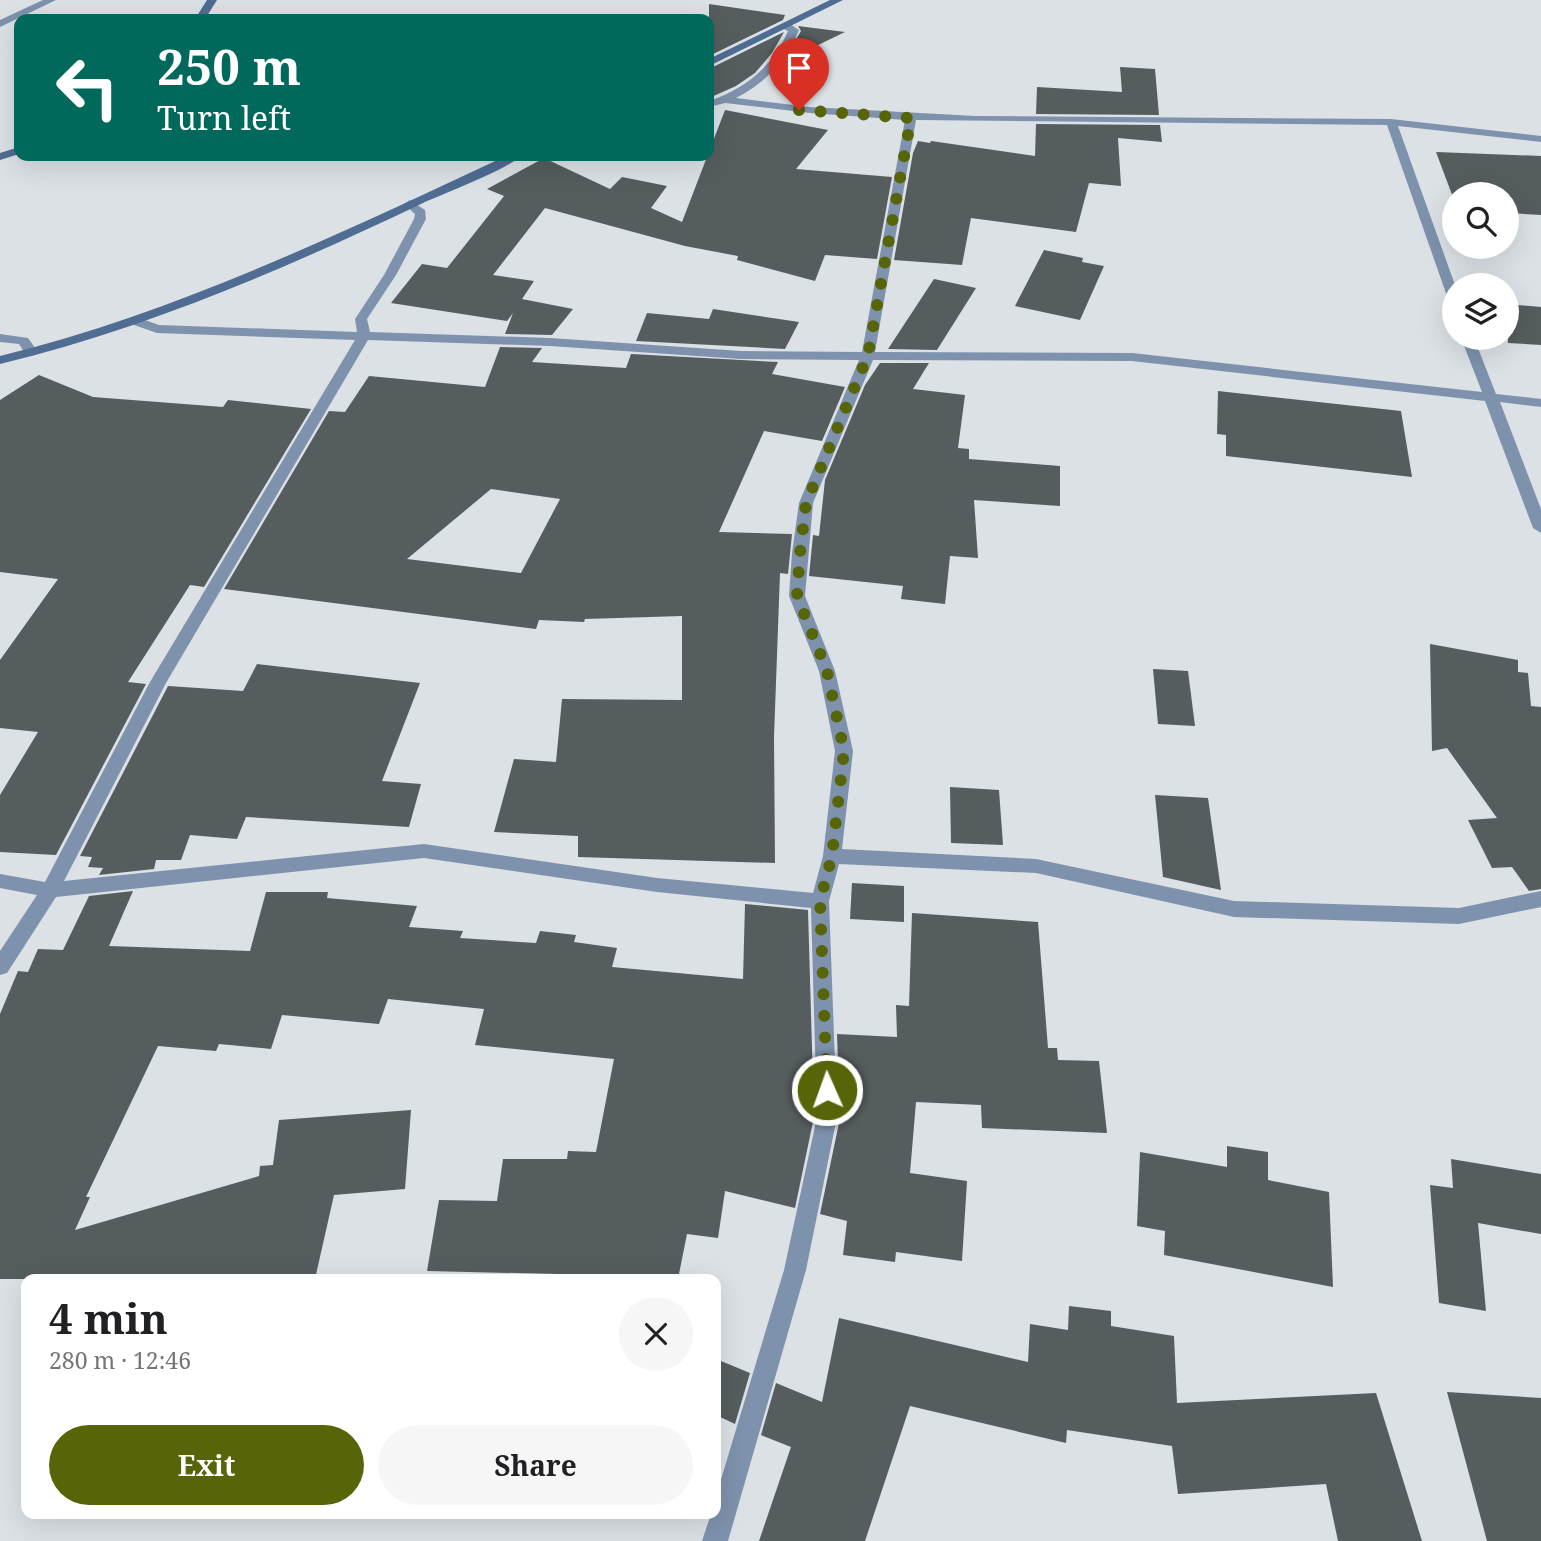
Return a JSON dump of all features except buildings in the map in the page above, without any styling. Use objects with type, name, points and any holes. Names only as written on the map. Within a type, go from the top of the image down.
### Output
[{"type":"street","points":[[21,14],[51,0]]},
{"type":"street","points":[[714,62],[838,0]]},
{"type":"street","points":[[714,103],[728,100],[751,87],[783,53],[794,30],[786,26]]},
{"type":"street","points":[[728,100],[799,110],[911,118],[1391,122],[1541,139]]},
{"type":"street","points":[[715,1541],[795,1270],[827,1117],[820,901],[832,856],[844,751],[827,671],[797,596],[800,553],[806,503],[868,355],[911,118]]},
{"type":"street","points":[[1391,122],[1445,273]]},
{"type":"street","points":[[0,359],[139,321],[288,260],[504,161]]},
{"type":"street","points":[[0,967],[50,890],[158,682],[364,336],[361,318],[390,275],[420,219],[421,213],[410,204]]},
{"type":"street","points":[[139,321],[157,329],[550,342],[741,355],[1132,357],[1541,403]]},
{"type":"street","points":[[0,338],[23,341],[32,352]]},
{"type":"street","points":[[1473,350],[1541,528]]},
{"type":"street","points":[[0,881],[50,890],[424,851],[657,884],[820,901]]},
{"type":"street","points":[[832,856],[1036,866],[1234,909],[1459,916],[1541,899]]},
{"type":"route","points":[[799,110],[911,118],[868,355],[806,503],[800,553],[797,596],[827,671],[844,751],[832,856],[820,901],[827,1090]]}]
